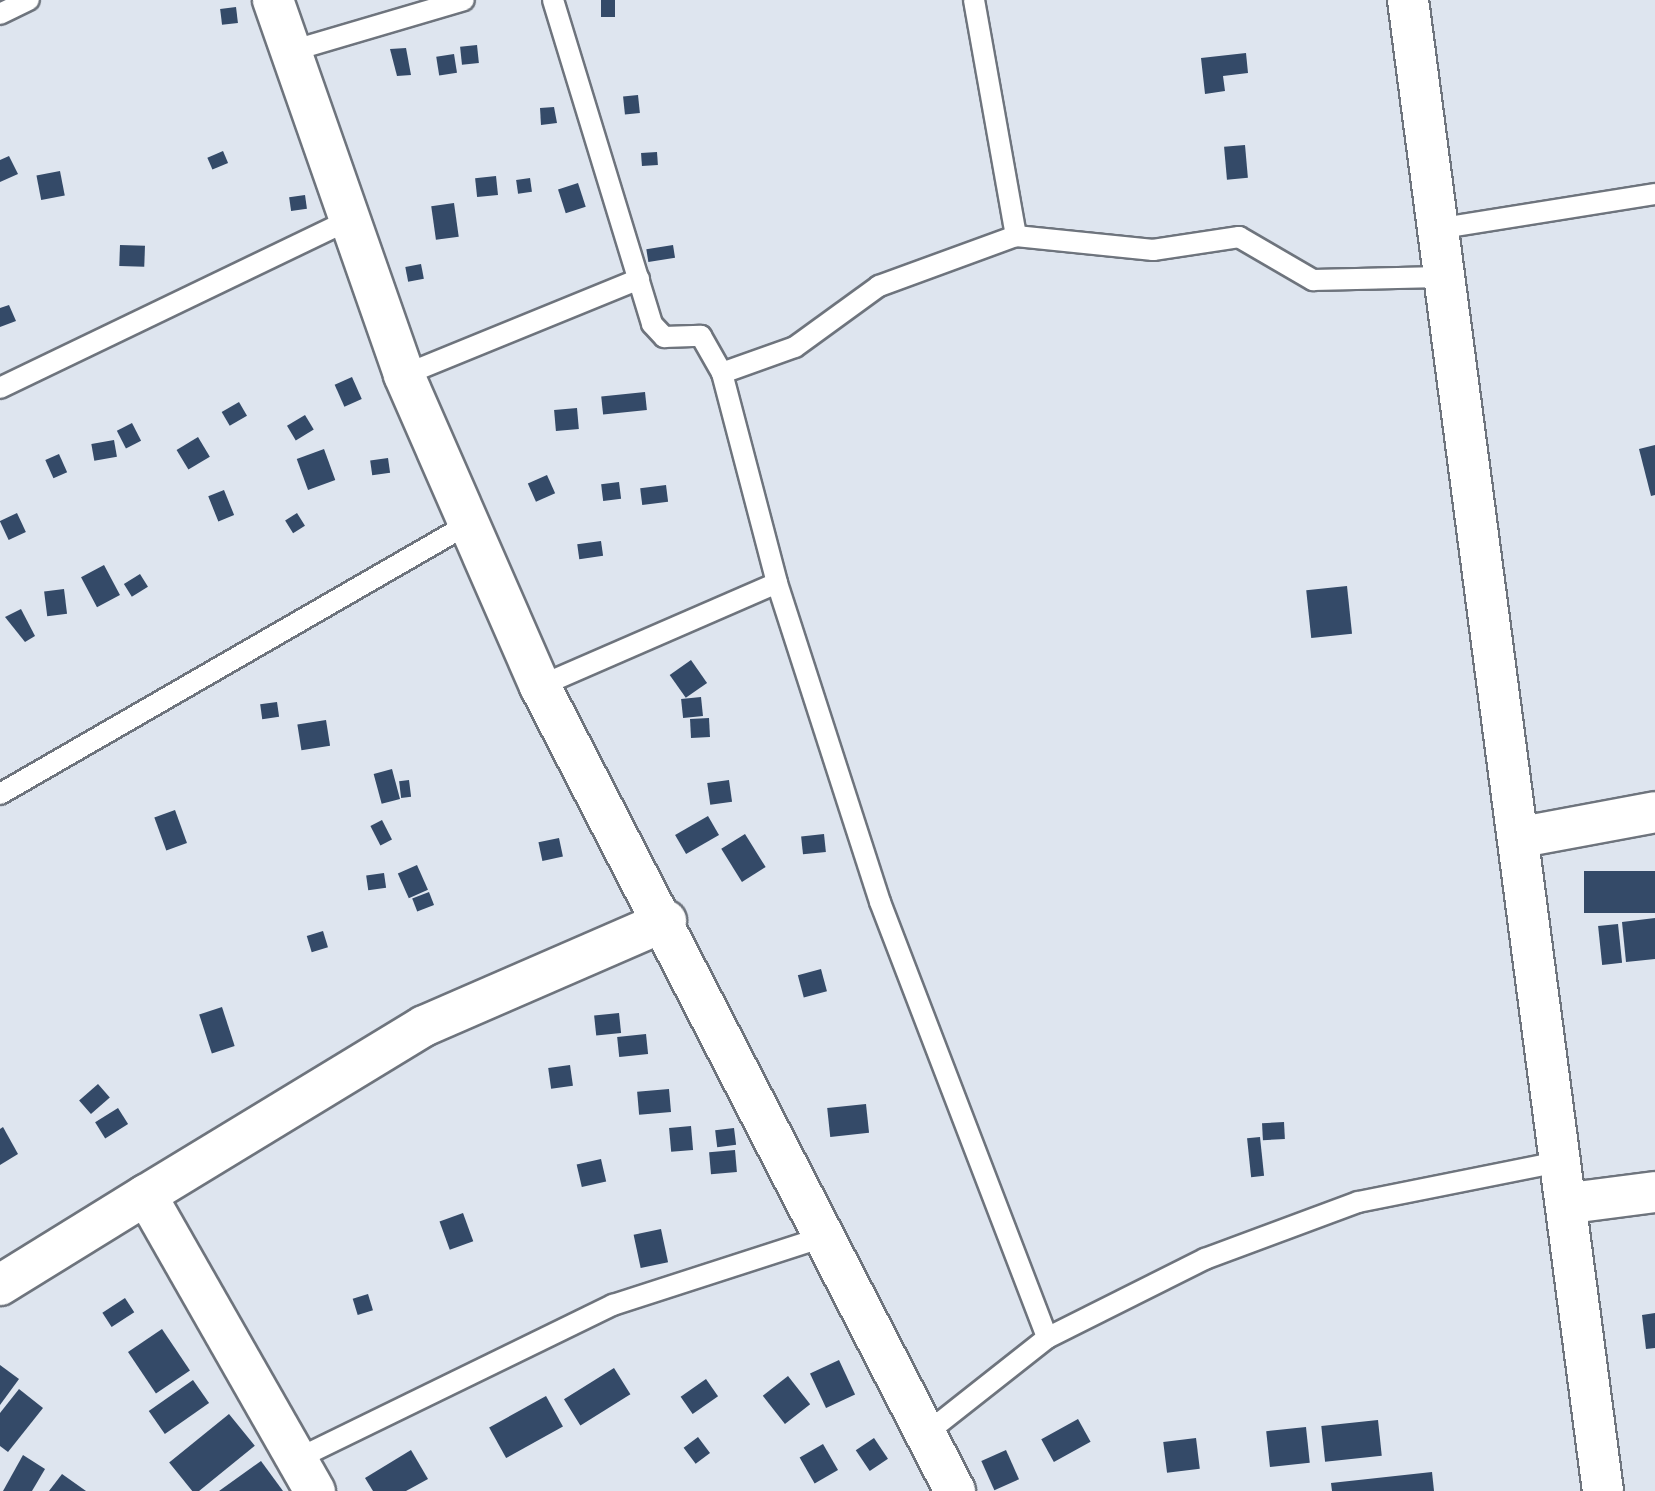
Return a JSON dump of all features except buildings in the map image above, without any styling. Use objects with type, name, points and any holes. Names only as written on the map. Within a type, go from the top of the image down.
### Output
[{"type":"street","points":[[273,0],[404,375],[540,686],[666,921],[956,1491]]},
{"type":"street","points":[[1408,0],[1440,277],[1522,837],[1570,1203],[1603,1491]]},
{"type":"street","points":[[1522,837],[1655,812]]},
{"type":"street","points":[[0,1284],[424,1026],[666,921]]},
{"type":"street","points":[[1570,1203],[1655,1192]]},
{"type":"street","points":[[146,1195],[306,1475]]},
{"type":"lane","points":[[0,14],[29,0]]},
{"type":"lane","points":[[291,51],[464,0]]},
{"type":"lane","points":[[553,0],[657,333],[700,336],[722,373],[778,582],[880,902],[1047,1338]]},
{"type":"lane","points":[[974,0],[1016,236]]},
{"type":"lane","points":[[1436,229],[1655,194]]},
{"type":"lane","points":[[0,388],[351,219]]},
{"type":"lane","points":[[722,373],[796,347],[879,286],[1016,236],[1152,250],[1239,237],[1262,244],[1313,280],[1440,277]]},
{"type":"lane","points":[[404,375],[638,280]]},
{"type":"lane","points":[[0,794],[470,522]]},
{"type":"lane","points":[[540,686],[778,582]]},
{"type":"lane","points":[[928,1432],[1047,1338],[1205,1259],[1358,1202],[1563,1160]]},
{"type":"lane","points":[[306,1475],[613,1306],[826,1236]]}]
